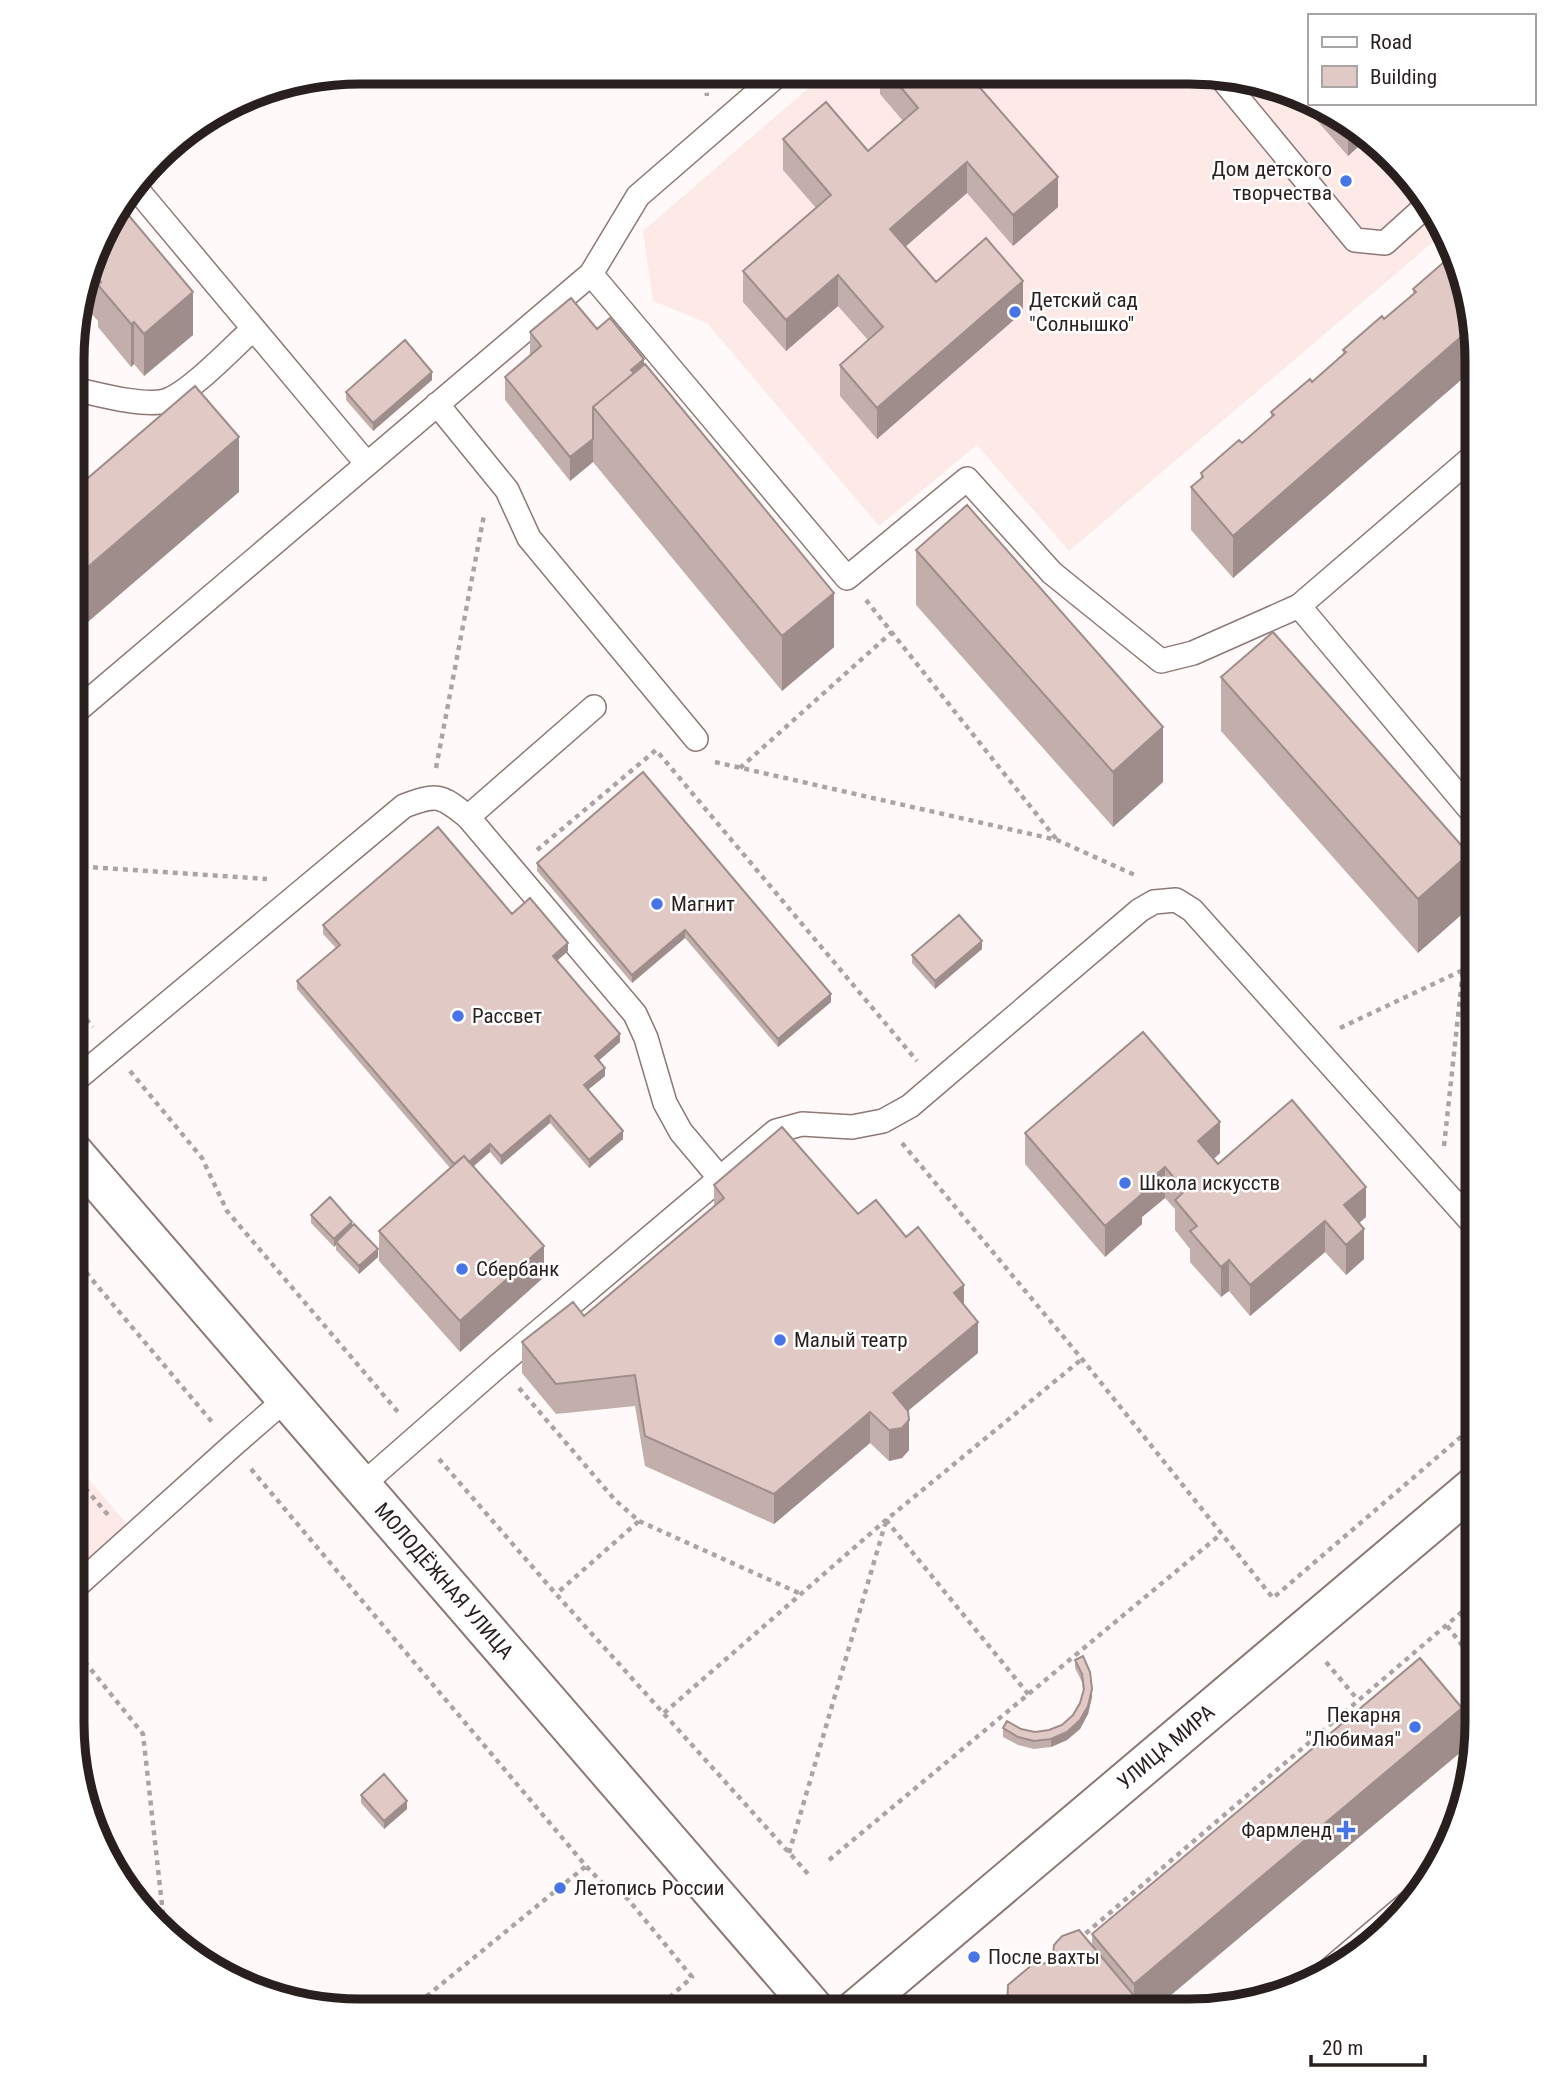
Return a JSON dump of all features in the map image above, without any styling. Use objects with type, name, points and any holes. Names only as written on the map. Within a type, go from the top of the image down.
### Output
[{"type":"street","name":"МОЛОДЁЖНАЯ УЛИЦА","points":[[84,1165],[805,1999]]},
{"type":"street","name":"УЛИЦА МИРА","points":[[868,1999],[1465,1494]]},
{"type":"lane","points":[[84,705],[591,274],[638,196],[767,84]]},
{"type":"lane","points":[[1228,87],[1354,240],[1385,243],[1421,211]]},
{"type":"lane","points":[[140,193],[367,464]]},
{"type":"lane","points":[[591,274],[847,578],[967,479],[1052,573],[1161,661],[1193,653],[1299,607],[1465,463]]},
{"type":"lane","points":[[84,392],[136,401],[164,401],[183,391],[253,329]]},
{"type":"lane","points":[[437,404],[507,490],[529,538],[700,750]]},
{"type":"lane","points":[[1299,607],[1465,804]]},
{"type":"lane","points":[[468,817],[594,707]]},
{"type":"lane","points":[[84,1073],[404,806],[431,796],[451,803],[468,817],[635,1014],[646,1038],[665,1104],[681,1132],[719,1177]]},
{"type":"lane","points":[[361,1486],[499,1365],[776,1131],[802,1124],[852,1127],[883,1121],[910,1106],[1140,910],[1154,902],[1176,900],[1192,910],[1465,1215]]},
{"type":"lane","points":[[84,1579],[286,1399]]},
{"type":"path","points":[[431,796],[493,472]]},
{"type":"path","points":[[847,578],[1057,840]]},
{"type":"path","points":[[740,768],[892,632]]},
{"type":"path","points":[[656,750],[936,1083]]},
{"type":"path","points":[[513,870],[656,750],[668,752]]},
{"type":"path","points":[[700,750],[740,768],[1057,840],[1135,874],[1176,900]]},
{"type":"path","points":[[84,867],[313,882]]},
{"type":"path","points":[[1440,1188],[1465,967]]},
{"type":"path","points":[[1311,1042],[1463,970]]},
{"type":"path","points":[[84,1017],[202,1158],[227,1211],[556,1594],[810,1875]]},
{"type":"path","points":[[883,1121],[1082,1359],[1273,1598],[1465,1433]]},
{"type":"path","points":[[84,1270],[586,1866],[606,1887],[626,1898],[692,1978],[668,1999]]},
{"type":"path","points":[[664,1713],[886,1520],[1082,1359]]},
{"type":"path","points":[[499,1365],[615,1500],[639,1521],[801,1594]]},
{"type":"path","points":[[886,1520],[1029,1696]]},
{"type":"path","points":[[789,1853],[886,1520]]},
{"type":"path","points":[[556,1594],[639,1521]]},
{"type":"path","points":[[829,1860],[1221,1534]]},
{"type":"path","points":[[1068,1948],[1465,1609]]},
{"type":"path","points":[[1446,1626],[1465,1649]]},
{"type":"path","points":[[84,1661],[143,1734],[163,1916]]},
{"type":"path","points":[[1326,1662],[1358,1700]]},
{"type":"path","points":[[423,1999],[586,1866]]},
{"type":"path","points":[[1010,1999],[1017,1993]]},
{"type":"shaded area","name":"Детский сад \"Солнышко\"","points":[[813,84],[1189,84],[1225,86],[1260,93],[1311,112],[1327,121],[1357,141],[1384,165],[1408,192],[1437,238],[1069,551],[977,445],[879,526],[707,323],[653,301],[643,231]]},
{"type":"shaded area","points":[[84,1474],[128,1525],[84,1564]]},
{"type":"building","points":[[898,84],[977,84],[1058,177],[1013,215],[967,162],[890,229],[936,282],[986,238],[1023,281],[877,408],[840,365],[883,327],[838,275],[786,320],[743,271],[831,195],[783,139],[826,102],[868,151],[918,108]]},
{"type":"building","points":[[127,213],[193,292],[144,334],[134,322],[131,324],[98,285],[101,282],[97,277],[105,255]]},
{"type":"building","points":[[1446,260],[1456,289],[1464,335],[1233,536],[1191,487],[1203,477],[1201,473],[1239,440],[1242,443],[1274,415],[1271,412],[1310,379],[1312,382],[1382,316],[1384,319],[1416,292],[1413,289]]},
{"type":"building","points":[[571,298],[597,329],[610,318],[644,359],[631,370],[634,373],[593,407],[593,439],[570,457],[505,377],[541,346],[530,332]]},
{"type":"building","points":[[405,340],[432,372],[373,423],[346,392]]},
{"type":"building","points":[[645,364],[834,593],[782,636],[593,407]]},
{"type":"building","points":[[195,386],[239,437],[84,570],[84,481]]},
{"type":"building","points":[[967,505],[1163,727],[1113,772],[916,550]]},
{"type":"building","points":[[1273,632],[1465,849],[1465,858],[1418,899],[1221,677]]},
{"type":"building","name":"Магнит","points":[[643,772],[831,994],[778,1039],[685,930],[632,975],[537,863]]},
{"type":"building","name":"Рассвет","points":[[438,827],[512,914],[530,898],[568,943],[553,956],[620,1034],[595,1056],[605,1068],[584,1085],[623,1131],[589,1160],[550,1115],[501,1156],[490,1144],[469,1162],[464,1156],[454,1164],[297,981],[340,945],[323,925]]},
{"type":"building","points":[[959,915],[982,941],[935,981],[912,955]]},
{"type":"building","name":"Школа искусств","points":[[1143,1032],[1220,1122],[1198,1141],[1218,1164],[1292,1100],[1366,1187],[1344,1205],[1364,1229],[1346,1245],[1325,1221],[1250,1285],[1229,1260],[1221,1267],[1190,1231],[1197,1226],[1175,1200],[1185,1191],[1165,1167],[1139,1190],[1142,1194],[1105,1226],[1025,1133]]},
{"type":"building","name":"Малый театр","points":[[782,1127],[858,1214],[876,1200],[906,1237],[918,1227],[964,1285],[954,1293],[978,1322],[893,1393],[908,1411],[909,1420],[902,1428],[889,1430],[870,1412],[774,1494],[645,1436],[635,1375],[556,1384],[522,1342],[573,1302],[584,1316],[724,1198],[714,1185]]},
{"type":"building","name":"Сбербанк","points":[[464,1156],[544,1246],[460,1321],[379,1231]]},
{"type":"building","points":[[330,1197],[352,1222],[334,1239],[311,1215]]},
{"type":"building","points":[[354,1224],[378,1249],[359,1266],[336,1242]]},
{"type":"building","points":[[1083,1656],[1090,1672],[1092,1689],[1088,1706],[1080,1720],[1067,1732],[1051,1739],[1034,1741],[1018,1737],[1003,1728],[1007,1721],[1021,1729],[1035,1732],[1062,1725],[1073,1715],[1080,1703],[1084,1689],[1082,1674],[1075,1660]]},
{"type":"building","points":[[1420,1658],[1462,1708],[1134,1984],[1092,1934]]},
{"type":"building","points":[[384,1774],[407,1801],[384,1821],[361,1795]]},
{"type":"building","points":[[1079,1930],[1137,1999],[1007,1999],[1008,1985],[1033,1964],[1052,1963],[1054,1945],[1062,1936]]},
{"type":"place","name":"Дом детского творчества","points":[[1346,181]]},
{"type":"place","name":"Детский сад \"Солнышко\"","points":[[1015,312]]},
{"type":"place","name":"Магнит","points":[[657,904]]},
{"type":"place","name":"Рассвет","points":[[458,1016]]},
{"type":"place","name":"Школа искусств","points":[[1125,1183]]},
{"type":"place","name":"Сбербанк","points":[[462,1269]]},
{"type":"place","name":"Малый театр","points":[[780,1340]]},
{"type":"place","name":"Пекарня \"Любимая\"","points":[[1415,1727]]},
{"type":"place","name":"Фармленд","points":[[1346,1830]]},
{"type":"place","name":"Летопись России","points":[[560,1888]]},
{"type":"place","name":"После вахты","points":[[974,1957]]}]
